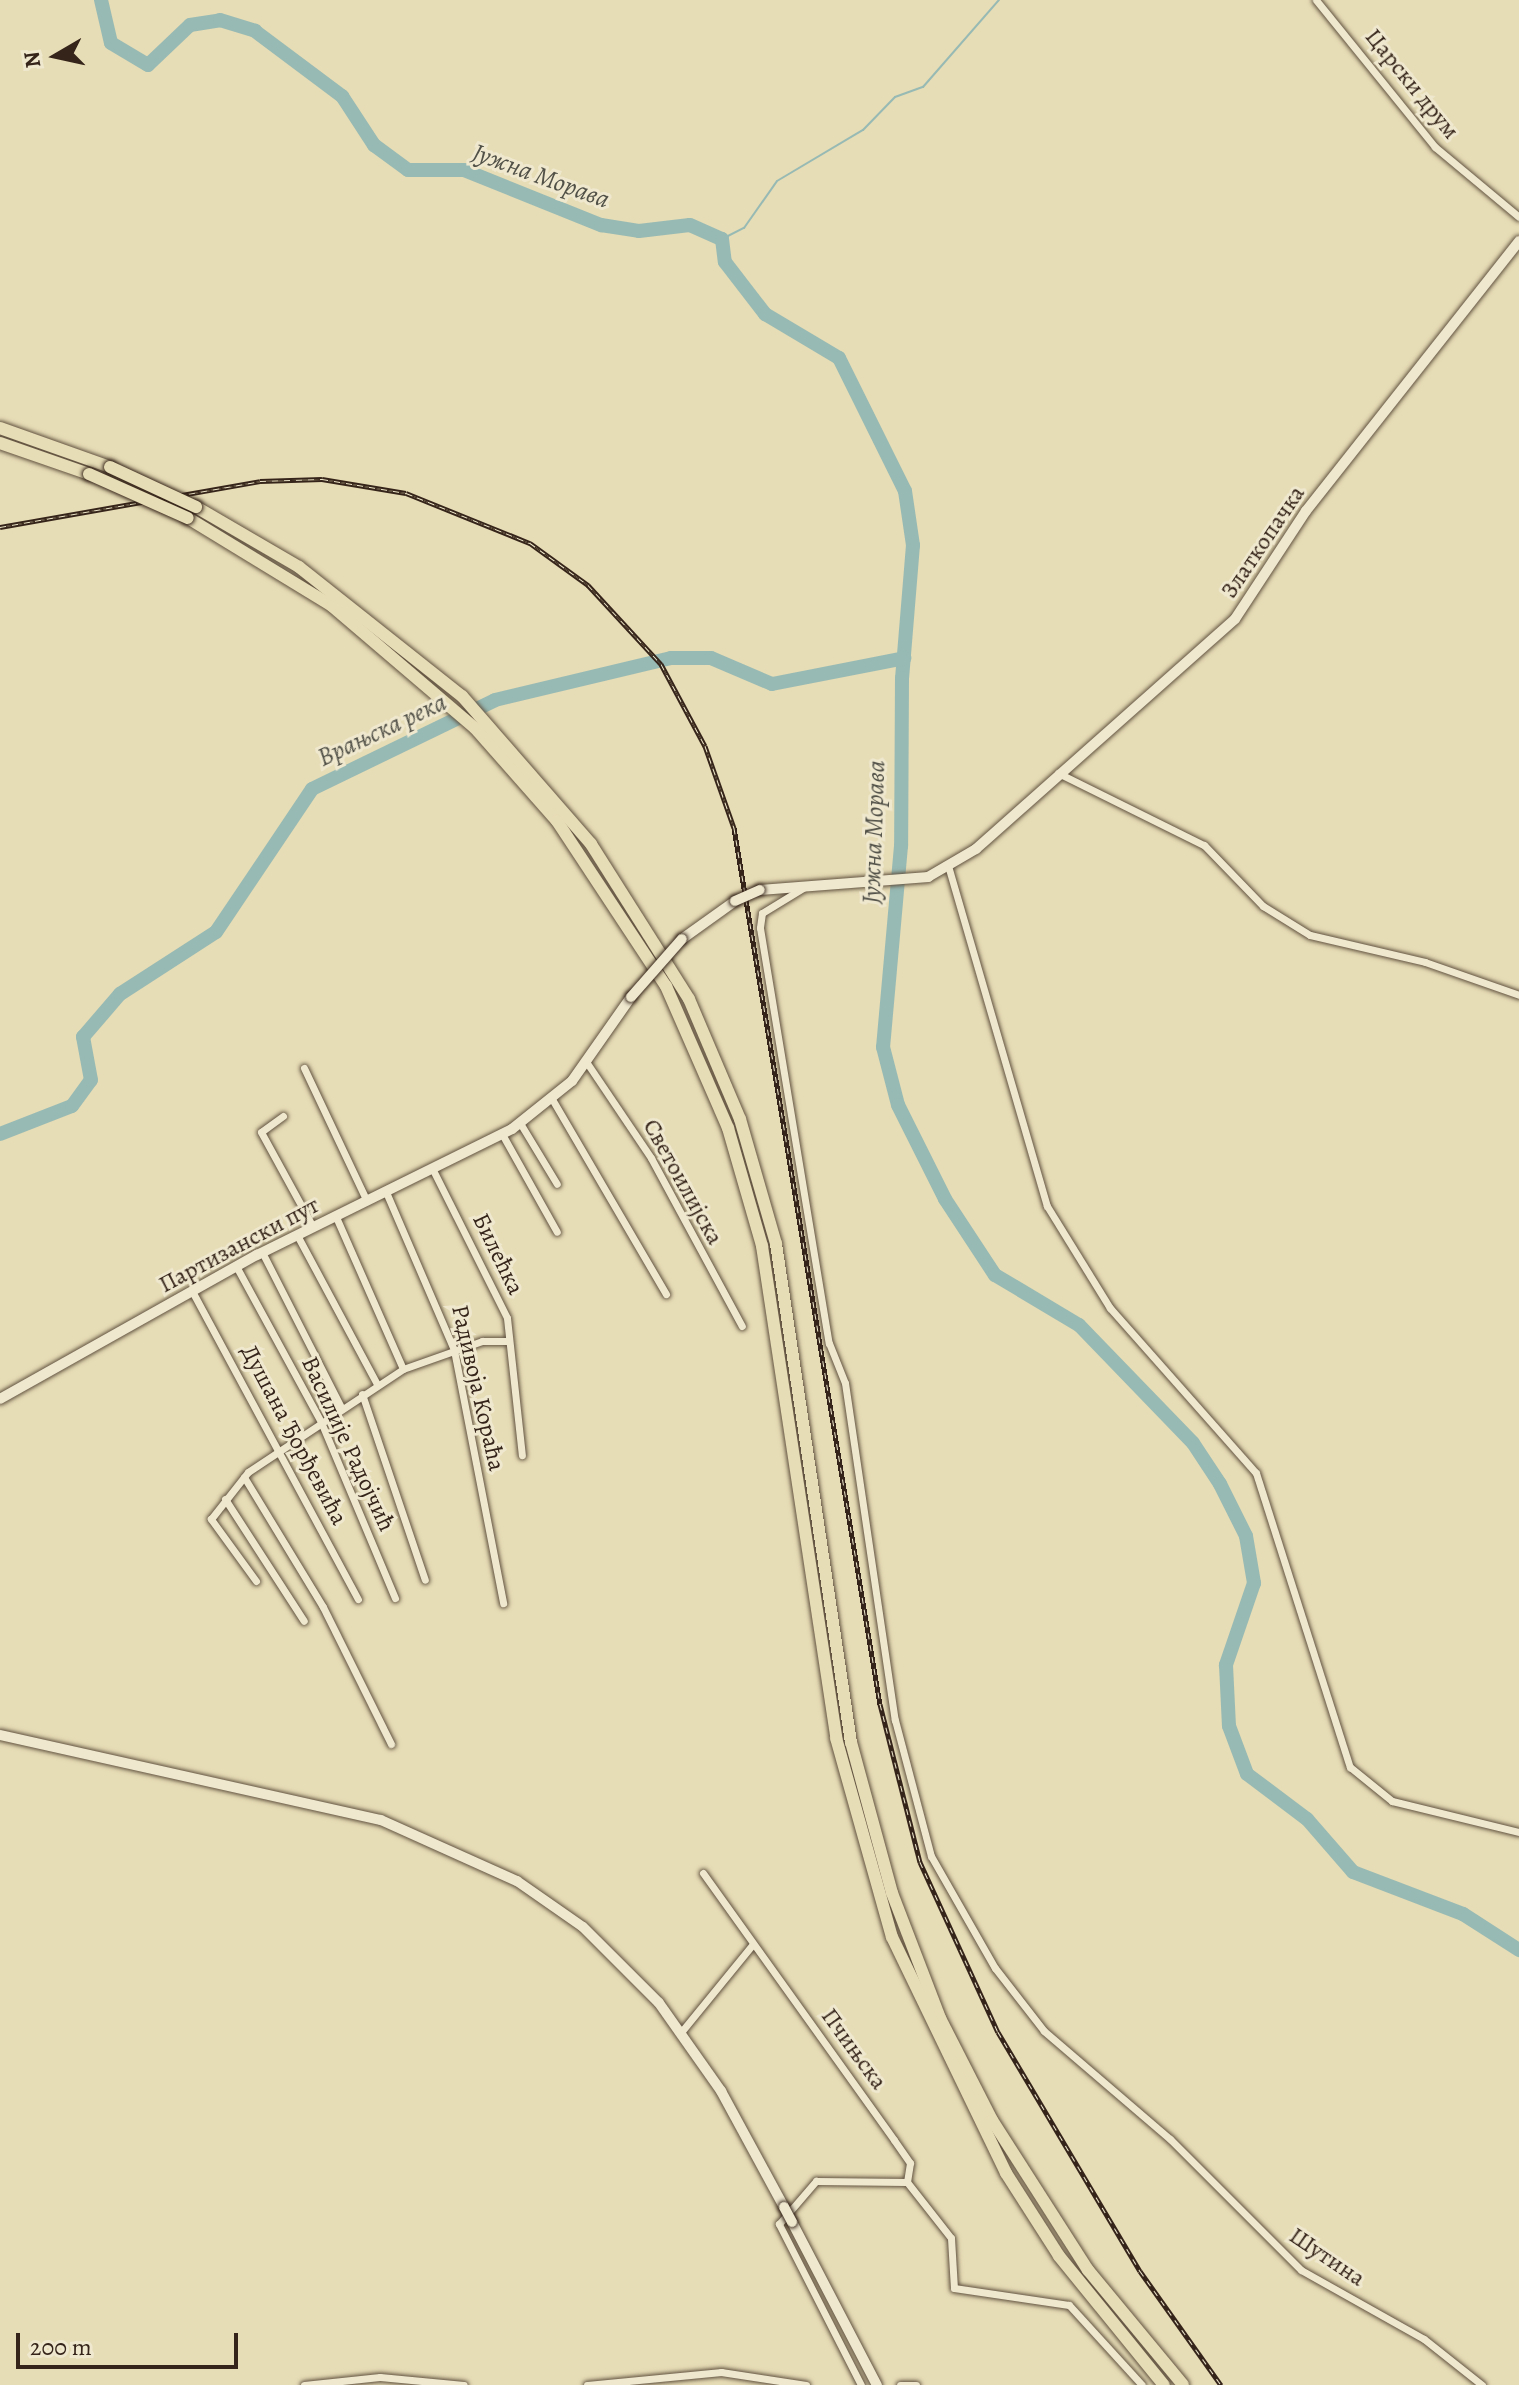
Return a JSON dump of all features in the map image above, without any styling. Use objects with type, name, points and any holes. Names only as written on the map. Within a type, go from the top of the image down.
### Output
[{"type":"highway","points":[[0,428],[110,467],[196,507],[299,567],[462,696],[611,897],[706,1068],[739,1158],[770,1285],[836,1738],[892,1937],[1006,2173],[1059,2256],[1164,2385]]},
{"type":"highway","points":[[0,443],[89,474],[188,518],[332,606],[454,707],[480,723],[550,791],[653,936],[740,1119],[791,1325],[851,1742],[892,1893],[928,1993],[1047,2210],[1183,2385]]},
{"type":"main road","name":"Златкопачка","points":[[846,881],[921,878],[949,869],[1057,772],[1217,637],[1273,568],[1318,495],[1519,241]]},
{"type":"main road","name":"Партизански пут","points":[[0,1399],[262,1252],[433,1170],[520,1123],[552,1099],[631,997],[682,939],[735,901],[760,890],[846,881]]},
{"type":"main road","points":[[0,1735],[108,1764],[341,1810],[441,1841],[583,1927],[682,2031],[789,2215],[877,2385]]},
{"type":"street","name":"Царски друм","points":[[1316,0],[1435,147],[1519,217]]},
{"type":"street","points":[[1057,772],[1183,831],[1263,906],[1310,935],[1425,962],[1519,995]]},
{"type":"street","points":[[949,869],[1047,1206],[1110,1308],[1256,1473],[1350,1767],[1392,1801],[1519,1832]]},
{"type":"street","name":"Шутина","points":[[807,884],[762,913],[760,928],[829,1343],[845,1383],[895,1720],[921,1828],[964,1920],[1029,2015],[1170,2139],[1301,2270],[1424,2339],[1482,2385]]},
{"type":"street","name":"Светоилијска","points":[[585,1060],[651,1158],[742,1326]]},
{"type":"street","points":[[304,1068],[367,1201]]},
{"type":"street","points":[[552,1099],[666,1294]]},
{"type":"street","points":[[283,1116],[261,1132],[313,1227]]},
{"type":"street","points":[[520,1123],[557,1184]]},
{"type":"street","points":[[502,1134],[557,1232]]},
{"type":"street","name":"Билећка","points":[[433,1170],[507,1318],[507,1341],[522,1455]]},
{"type":"street","name":"Радивоја Кораћа","points":[[386,1192],[454,1350],[503,1603]]},
{"type":"street","points":[[336,1217],[403,1369]]},
{"type":"street","points":[[297,1235],[377,1384]]},
{"type":"street","points":[[262,1252],[341,1407]]},
{"type":"street","name":"Василије Радојчић","points":[[236,1266],[321,1422],[395,1598]]},
{"type":"street","name":"Душана Ђорђевића","points":[[192,1291],[281,1448],[358,1599]]},
{"type":"street","points":[[256,1581],[211,1519],[244,1477],[341,1407],[403,1369],[454,1350],[507,1341]]},
{"type":"street","points":[[362,1394],[425,1580]]},
{"type":"street","points":[[244,1477],[323,1607],[391,1744]]},
{"type":"street","points":[[225,1499],[304,1621]]},
{"type":"street","name":"Пчињска","points":[[703,1873],[910,2163],[907,2182]]},
{"type":"street","points":[[682,2031],[753,1944]]},
{"type":"street","points":[[861,2385],[780,2229],[809,2183],[874,2177],[907,2182],[947,2232],[959,2291],[1069,2305],[1142,2385]]},
{"type":"street","points":[[587,2385],[709,2372],[806,2385]]},
{"type":"street","points":[[304,2385],[380,2377],[464,2385]]},
{"type":"street","points":[[900,2385],[916,2385]]},
{"type":"waterway","name":"Јужна Морава","points":[[101,0],[111,43],[148,65],[190,25],[220,20],[255,31],[342,96],[374,145],[408,170],[464,170],[601,225],[639,231],[690,225],[722,239],[725,262],[765,314],[839,358],[905,491],[913,545],[902,678],[901,846],[883,1047],[898,1105],[945,1199],[995,1275],[1079,1325],[1193,1443],[1220,1484],[1246,1536],[1254,1583],[1226,1665],[1229,1726],[1247,1774],[1307,1819],[1353,1872],[1463,1914],[1519,1950]]},
{"type":"waterway","points":[[722,239],[744,228],[777,181],[863,130],[895,97],[923,87],[999,0]]},
{"type":"waterway","name":"Врањска река","points":[[0,1134],[72,1106],[91,1080],[83,1037],[120,994],[216,932],[312,789],[495,700],[671,658],[711,658],[772,684],[904,658]]},
{"type":"railway","points":[[0,527],[260,481],[322,479],[406,493],[530,543],[588,585],[661,664],[705,746],[734,828],[880,1704],[920,1862],[998,2032],[1140,2271],[1221,2385]]}]
